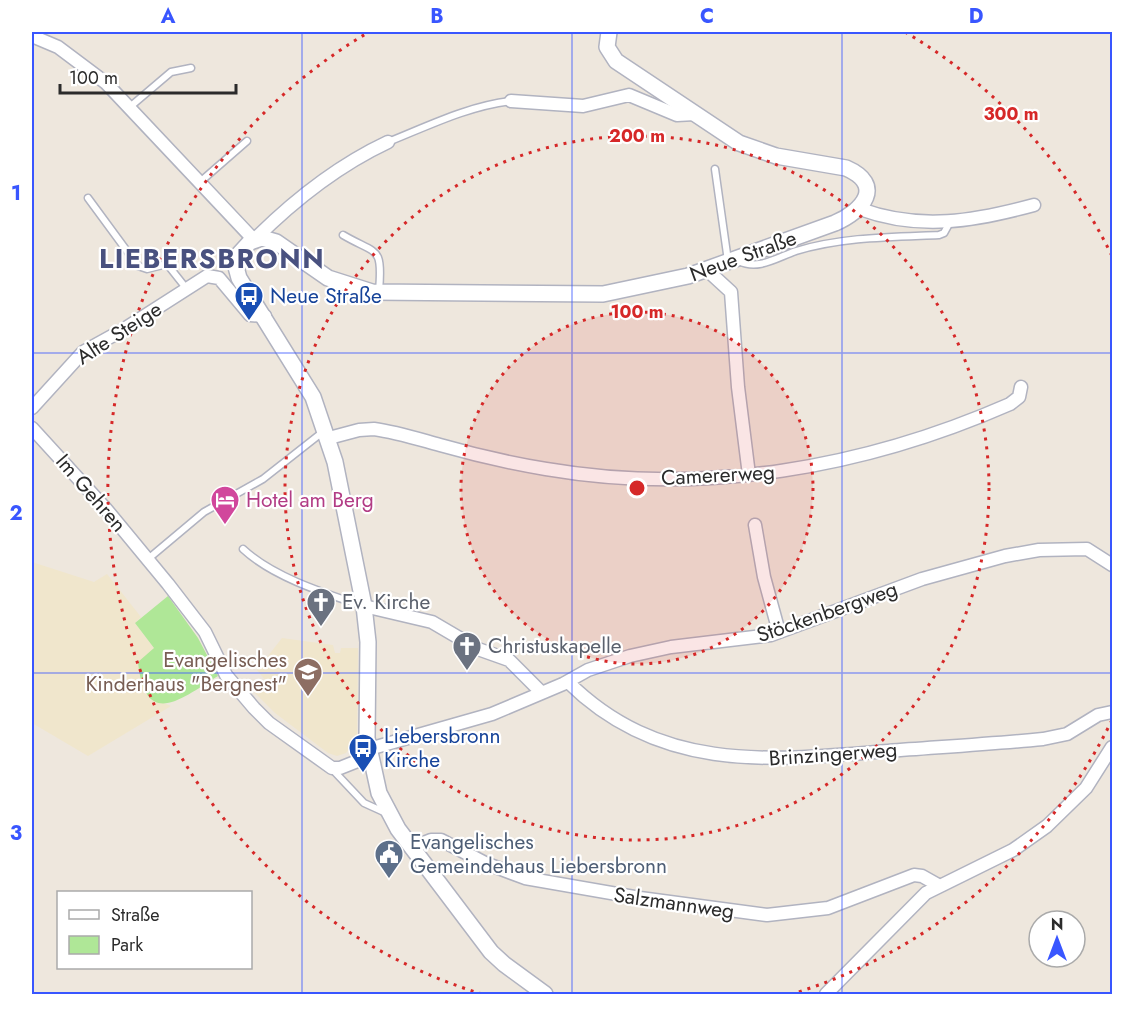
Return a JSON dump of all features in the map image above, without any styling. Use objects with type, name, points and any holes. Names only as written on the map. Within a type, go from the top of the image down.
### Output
[{"type":"street","points":[[609,32],[607,47],[613,58],[730,138],[762,152],[855,172],[862,178],[867,190],[860,209],[899,220],[950,222],[982,218],[1034,205]]},
{"type":"street","points":[[32,36],[75,58],[130,106],[254,240]]},
{"type":"street","points":[[511,101],[584,106],[629,95],[677,115],[695,114]]},
{"type":"street","points":[[388,142],[369,151],[334,174],[272,222],[239,254],[237,270],[305,384],[327,434],[341,486],[364,606],[368,642],[369,753],[376,783],[389,815],[411,848],[491,952],[545,994]]},
{"type":"street","name":"Neue Straße","points":[[254,240],[272,240],[328,278],[360,290],[378,293],[603,294],[657,284],[707,270],[835,223],[860,209]]},
{"type":"street","points":[[707,270],[731,292],[738,387],[749,475]]},
{"type":"street","name":"Alte Steige","points":[[32,408],[83,352],[121,331],[205,276],[214,276],[249,315],[265,316]]},
{"type":"street","name":"Camererweg","points":[[327,434],[378,430],[503,461],[598,476],[677,479],[749,475],[849,459],[928,436],[1010,404],[1019,397],[1021,387]]},
{"type":"street","name":"Im Gehren","points":[[32,428],[58,454],[202,628],[226,675],[248,701],[270,723],[332,768]]},
{"type":"street","points":[[755,525],[779,632]]},
{"type":"street","name":"Stöckenbergweg","points":[[369,753],[477,719],[568,682],[592,668],[651,650],[753,638],[779,632],[935,575],[1032,550],[1090,550],[1113,566]]},
{"type":"street","points":[[364,606],[432,622],[478,649],[509,660],[541,692]]},
{"type":"street","name":"Brinzingerweg","points":[[568,682],[593,705],[659,741],[706,754],[742,759],[799,758],[1043,739],[1067,734],[1098,715],[1113,712]]},
{"type":"street","points":[[826,994],[910,908],[938,885],[1013,850],[1047,826],[1086,788],[1113,747]]},
{"type":"street","points":[[332,768],[340,768],[369,753]]},
{"type":"street","name":"Salzmannweg","points":[[411,848],[431,840],[441,840],[485,863],[525,878],[640,898],[757,914],[791,914],[828,908],[914,874],[938,885]]},
{"type":"lane","points":[[130,106],[171,72],[191,68]]},
{"type":"lane","points":[[388,142],[439,120],[482,106],[511,101]]},
{"type":"lane","points":[[200,182],[247,141]]},
{"type":"lane","points":[[715,169],[732,261],[752,265],[800,250],[843,242],[939,235],[950,222]]},
{"type":"lane","name":"Alte Steige","points":[[88,198],[138,266],[147,270],[167,264],[186,288]]},
{"type":"lane","points":[[343,235],[366,245],[377,255],[381,269],[378,293]]},
{"type":"lane","points":[[148,560],[204,512],[263,479],[327,434]]},
{"type":"lane","points":[[243,549],[262,564],[283,575],[364,606]]},
{"type":"lane","name":"Im Gehren","points":[[332,768],[367,805],[389,815]]},
{"type":"shaded area","points":[[32,562],[94,582],[107,574],[141,617],[135,623],[154,648],[144,690],[151,698],[171,706],[88,756],[32,723]]},
{"type":"shaded area","name":"Evangelisches Kinderhaus \"Bergnest\"","points":[[282,638],[333,645],[335,653],[340,653],[341,648],[358,648],[357,738],[346,753],[337,756],[328,753],[275,713],[254,692],[266,681],[257,670]]},
{"type":"green space","points":[[168,596],[198,638],[218,676],[178,700],[167,703],[157,702],[148,696],[142,683],[138,662],[154,648],[135,623]]},
{"type":"place","name":"Neue Straße","points":[[249,322]]},
{"type":"place","name":"Hotel am Berg","points":[[225,526]]},
{"type":"place","name":"Ev. Kirche","points":[[321,628]]},
{"type":"place","name":"Christuskapelle","points":[[467,672]]},
{"type":"place","name":"Evangelisches Kinderhaus \"Bergnest\"","points":[[308,698]]},
{"type":"place","name":"Liebersbronn Kirche","points":[[363,774]]},
{"type":"place","name":"Evangelisches Gemeindehaus Liebersbronn","points":[[389,880]]},
{"type":"district","name":"LIEBERSBRONN","points":[[212,258]]}]
